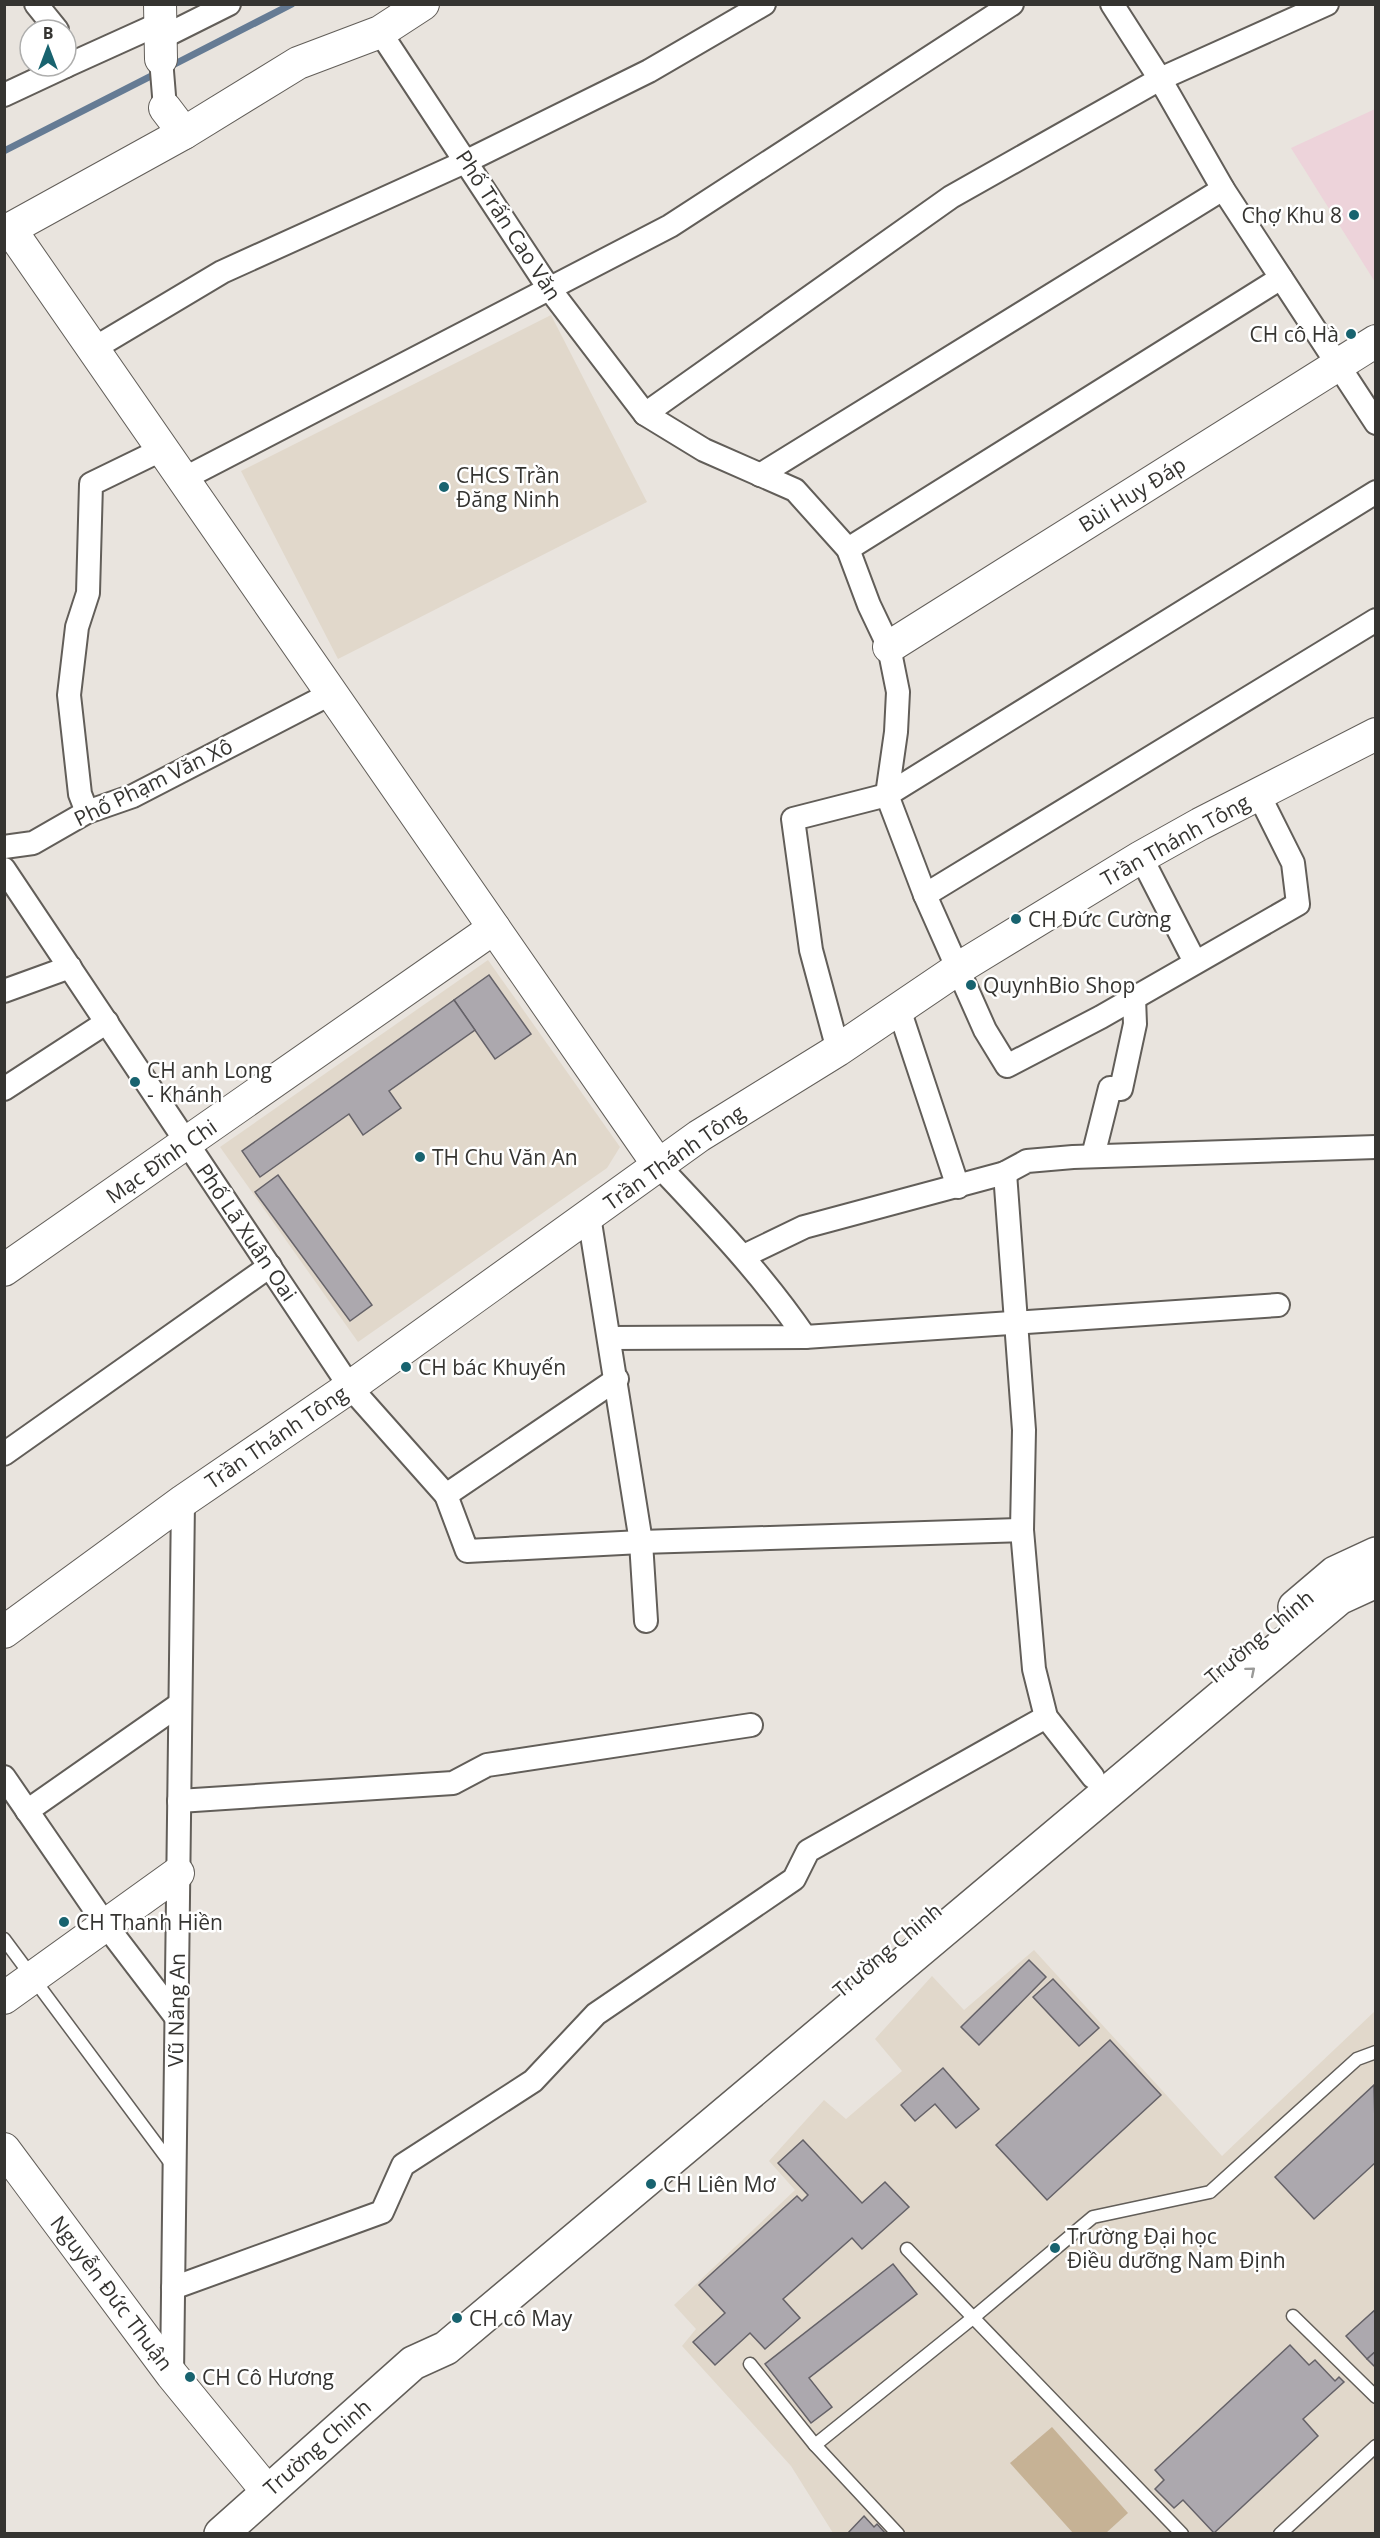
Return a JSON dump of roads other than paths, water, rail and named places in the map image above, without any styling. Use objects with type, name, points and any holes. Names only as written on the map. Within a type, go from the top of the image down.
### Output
[{"type":"main road","name":"Trường Chinh","points":[[413,2363],[427,2338],[1335,1573],[1376,1554]]},
{"type":"main road","name":"Trường Chinh","points":[[222,2534],[267,2491],[413,2363],[446,2348],[1339,1598],[1376,1581]]},
{"type":"street","points":[[36,4],[47,18]]},
{"type":"street","points":[[78,61],[229,4]]},
{"type":"street","points":[[423,4],[380,32],[298,63],[184,133],[10,229],[659,1166],[744,1256],[776,1294],[805,1337]]},
{"type":"street","points":[[183,479],[548,287],[670,226],[1012,4]]},
{"type":"street","points":[[1112,4],[1160,79],[1223,189],[1376,423]]},
{"type":"street","points":[[1258,793],[1293,863],[1298,904],[1134,998],[1007,1066],[985,1030],[925,895],[887,795],[896,732],[898,692],[889,647],[869,605],[848,549],[795,490],[704,450],[645,414],[951,197],[1160,79],[1327,4]]},
{"type":"street","points":[[93,349],[222,272],[467,161],[649,71],[763,5]]},
{"type":"street","points":[[161,31],[165,108],[184,133]]},
{"type":"street","name":"Phố Trấn Cao Văn","points":[[380,32],[548,287],[645,414]]},
{"type":"street","points":[[4,95],[41,78]]},
{"type":"street","points":[[760,475],[1223,189]]},
{"type":"street","points":[[848,549],[1281,278]]},
{"type":"street","name":"Bùi Huy Đáp","points":[[889,647],[1376,341]]},
{"type":"street","points":[[87,812],[80,794],[69,695],[77,627],[88,593],[91,484],[163,449]]},
{"type":"street","points":[[838,1050],[811,950],[793,819],[887,795],[1376,492]]},
{"type":"street","points":[[925,895],[1376,620]]},
{"type":"street","name":"Phố Phạm Văn Xô","points":[[4,847],[33,843],[87,812],[133,796],[332,693]]},
{"type":"street","name":"Trần Thánh Tông","points":[[4,1632],[183,1501],[350,1387],[709,1130],[838,1050],[959,968],[1141,857],[1258,793],[1376,734]]},
{"type":"street","points":[[1141,857],[1195,962]]},
{"type":"street","name":"Phố Lã Xuân Oai","points":[[4,869],[350,1387],[446,1495]]},
{"type":"street","name":"Mạc Đĩnh Chi","points":[[4,1270],[494,928]]},
{"type":"street","points":[[4,991],[70,967]]},
{"type":"street","points":[[1093,1156],[1110,1088],[1121,1089],[1135,1024],[1134,998]]},
{"type":"street","points":[[899,1009],[958,1187]]},
{"type":"street","points":[[4,1089],[107,1022]]},
{"type":"street","points":[[744,1256],[804,1227],[958,1187],[1005,1173],[1027,1161],[1093,1156],[1376,1147]]},
{"type":"street","points":[[1005,1173],[1024,1430],[1022,1530],[1034,1669],[1046,1717],[1093,1777]]},
{"type":"street","points":[[590,1216],[611,1338],[641,1542],[646,1621]]},
{"type":"street","points":[[4,1454],[270,1266]]},
{"type":"street","points":[[611,1338],[805,1337],[1278,1305]]},
{"type":"street","points":[[617,1380],[446,1495],[467,1551],[641,1542],[1022,1530]]},
{"type":"street","name":"Vũ Năng An","points":[[172,2375],[183,1501]]},
{"type":"street","points":[[27,1811],[180,1704]]},
{"type":"street","points":[[173,2288],[382,2212],[403,2165],[533,2080],[596,2014],[794,1879],[808,1851],[1046,1717]]},
{"type":"street","points":[[179,1801],[453,1783],[487,1765],[751,1725]]},
{"type":"street","points":[[4,1777],[105,1924],[176,2017]]},
{"type":"street","points":[[4,1998],[178,1873]]},
{"type":"street","name":"Nguyễn Đức Thuận","points":[[4,2149],[172,2375],[267,2491]]},
{"type":"lane","points":[[4,1939],[174,2167]]},
{"type":"lane","points":[[815,2445],[974,2317],[1092,2217],[1210,2192],[1357,2059],[1376,2052]]},
{"type":"lane","points":[[906,2248],[1182,2534]]},
{"type":"lane","points":[[1293,2316],[1376,2397]]},
{"type":"lane","points":[[750,2364],[815,2445],[898,2534]]},
{"type":"lane","points":[[1280,2534],[1376,2446]]},
{"type":"waterway","points":[[167,68],[292,4]]},
{"type":"waterway","points":[[4,151],[157,73]]},
{"type":"place","name":"Chợ Khu 8","points":[[1354,215]]},
{"type":"place","name":"CH cô Hà","points":[[1351,334]]},
{"type":"place","name":"CHCS Trần Đăng Ninh","points":[[444,487]]},
{"type":"place","name":"CH Đức Cường","points":[[1016,919]]},
{"type":"place","name":"QuynhBio Shop","points":[[971,985]]},
{"type":"place","name":"CH anh Long - Khánh","points":[[135,1082]]},
{"type":"place","name":"TH Chu Văn An","points":[[420,1157]]},
{"type":"place","name":"CH bác Khuyến","points":[[406,1367]]},
{"type":"place","name":"CH Thanh Hiền","points":[[64,1922]]},
{"type":"place","name":"CH Liên Mơ","points":[[651,2184]]},
{"type":"place","name":"Trường Đại học Điều dưỡng Nam Định","points":[[1055,2248]]},
{"type":"place","name":"CH cô May","points":[[457,2318]]},
{"type":"place","name":"CH Cô Hương","points":[[190,2377]]}]
